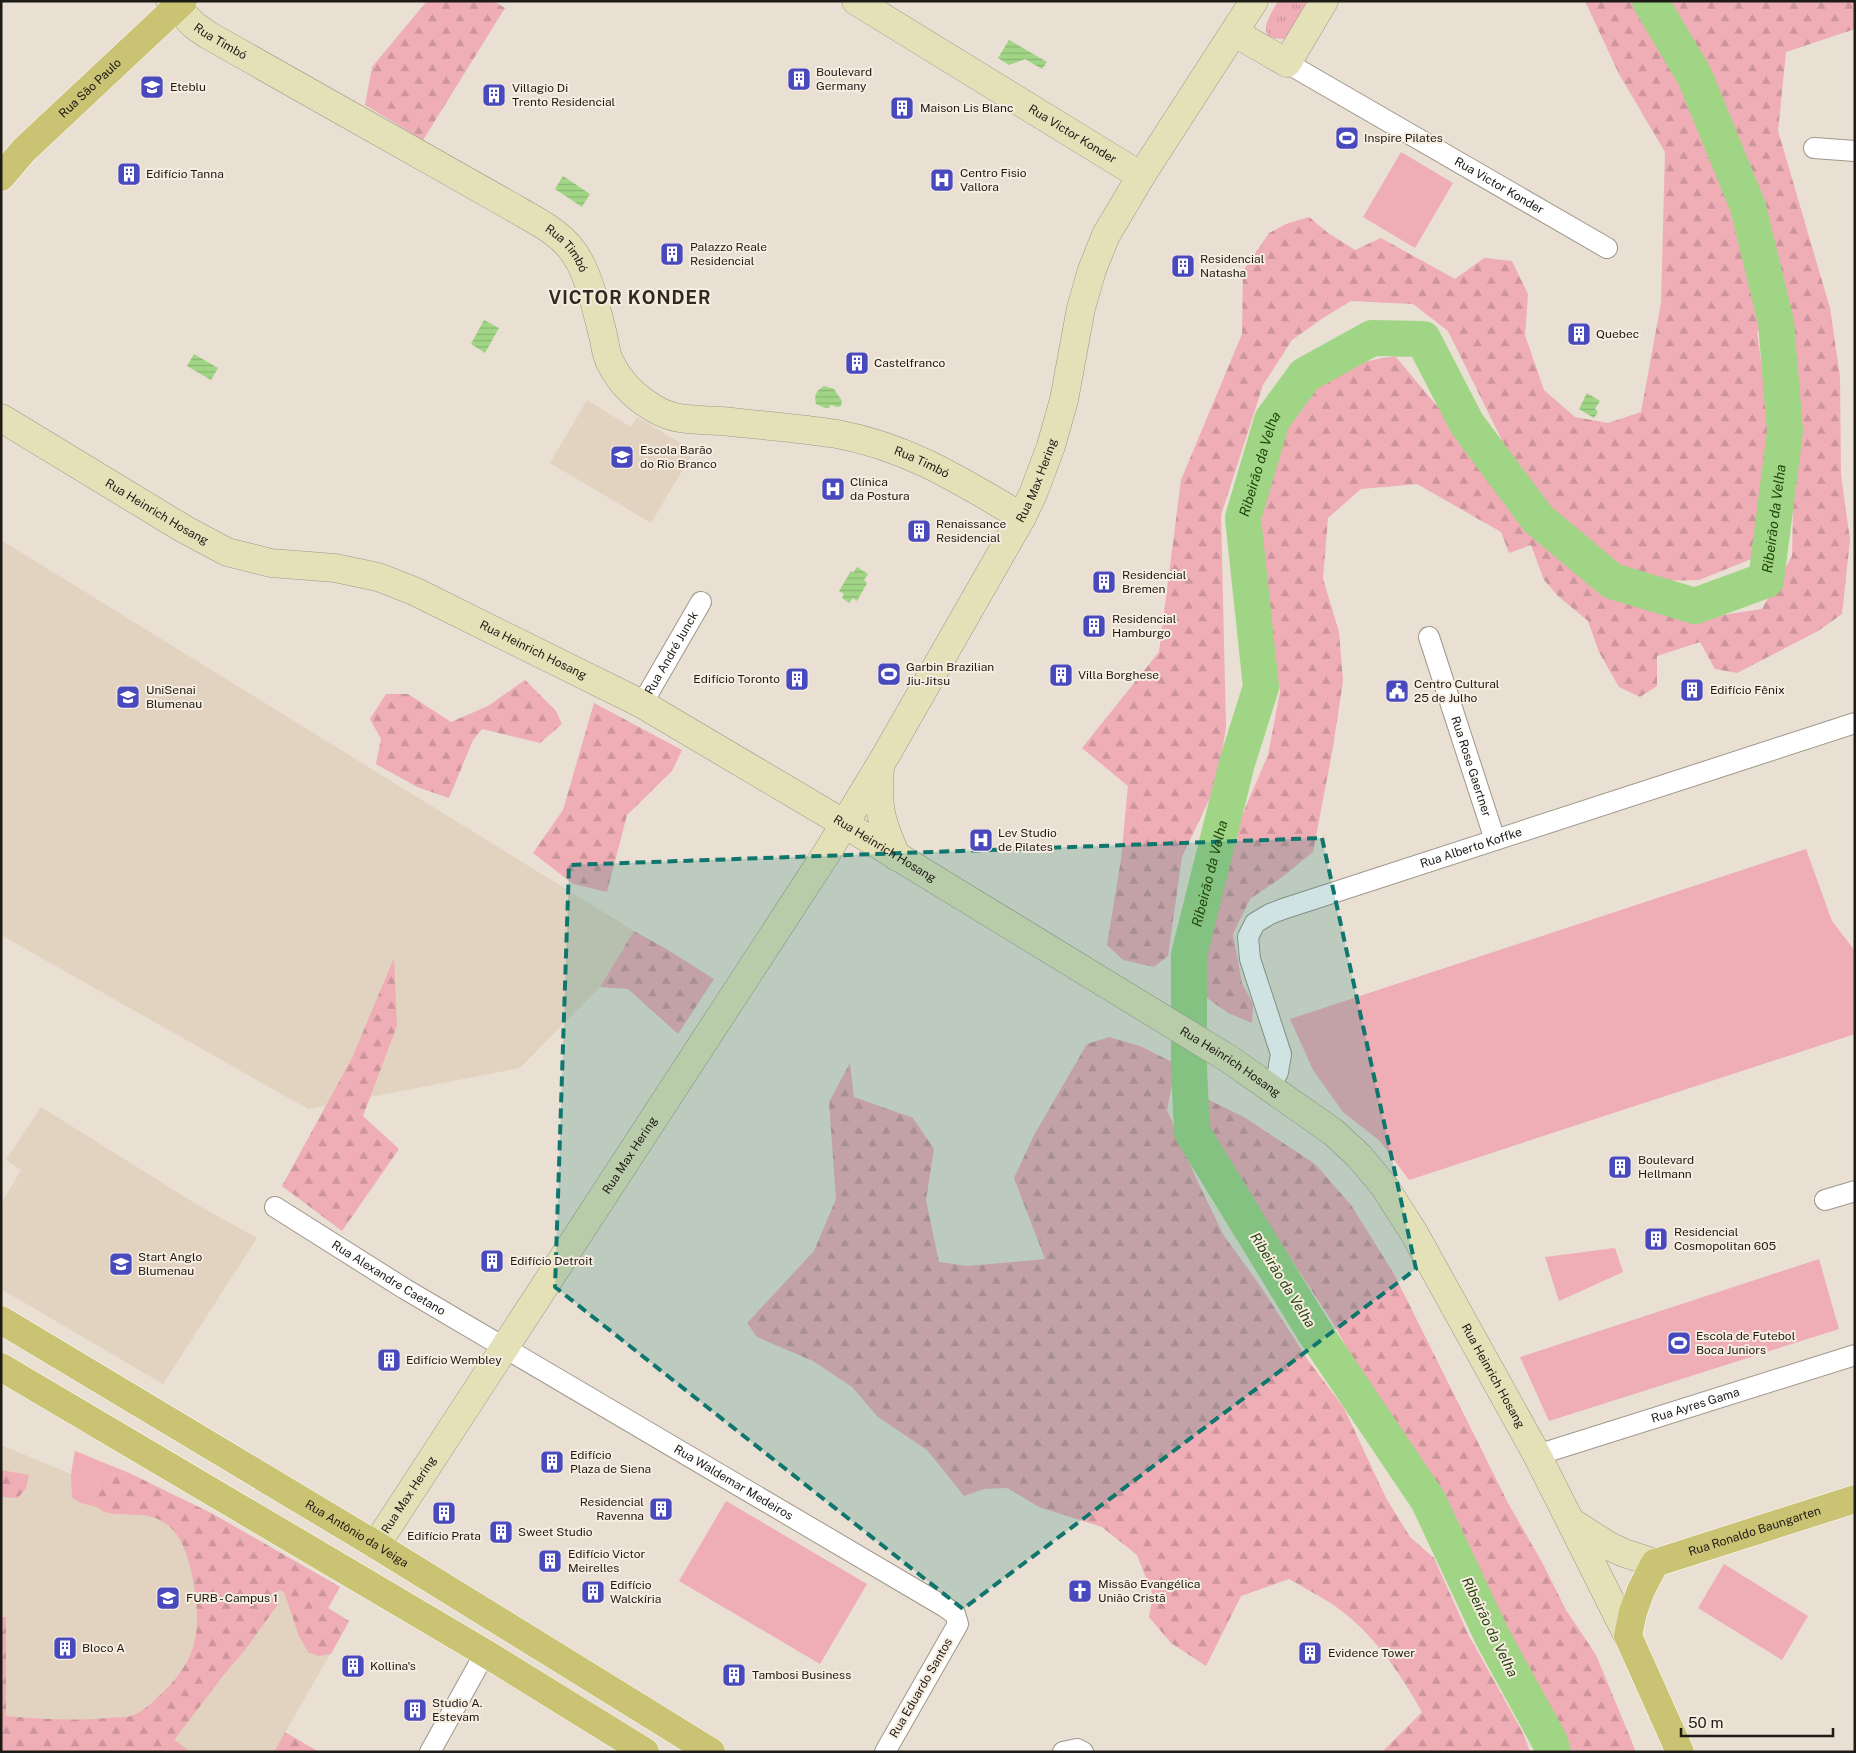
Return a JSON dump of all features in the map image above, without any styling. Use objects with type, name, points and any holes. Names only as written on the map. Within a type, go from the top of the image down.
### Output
[{"type":"main road","name":"Rua Victor Konder","points":[[856,1],[1141,176]]},
{"type":"main road","points":[[1141,176],[1254,1]]},
{"type":"main road","points":[[1235,33],[1287,63],[1324,1]]},
{"type":"main road","name":"Rua São Paulo","points":[[1,177],[24,150],[176,4]]},
{"type":"main road","name":"Rua Timbó","points":[[176,4],[208,35],[555,233],[572,249],[579,260],[589,286],[610,363],[632,394],[657,410],[681,420],[718,421],[800,429],[872,441],[913,456],[958,478],[1022,517]]},
{"type":"main road","name":"Rua Max Hering","points":[[376,1545],[740,987],[844,824],[1022,517],[1051,446],[1066,391],[1081,308],[1092,270],[1106,234],[1141,176]]},
{"type":"main road","name":"Rua Heinrich Hosang","points":[[1,418],[184,529],[227,552],[271,563],[335,568],[378,577],[414,591],[642,704],[844,824],[1229,1058],[1333,1132],[1359,1156],[1384,1186],[1414,1233],[1573,1524],[1628,1636],[1680,1752]]},
{"type":"main road","name":"Rua Max Hering","points":[[880,764],[879,811],[885,831],[897,857]]},
{"type":"main road","name":"Rua Antônio da Veiga","points":[[1,1320],[376,1545],[711,1752]]},
{"type":"main road","points":[[1,1367],[485,1653],[645,1752]]},
{"type":"main road","name":"Rua Ronaldo Baungarten","points":[[1655,1563],[1855,1498]]},
{"type":"main road","points":[[1573,1524],[1616,1550],[1655,1563],[1640,1590],[1628,1636]]},
{"type":"main road","points":[[355,1577],[376,1545]]},
{"type":"street","name":"Rua Victor Konder","points":[[1287,63],[1607,248]]},
{"type":"street","points":[[1814,148],[1855,151]]},
{"type":"street","name":"Rua André Junck","points":[[642,704],[701,602]]},
{"type":"street","name":"Rua Rose Gaertner","points":[[1429,637],[1496,840]]},
{"type":"street","name":"Rua Alberto Koffke","points":[[1270,1087],[1278,1072],[1281,1054],[1250,959],[1248,937],[1255,923],[1270,914],[1855,723]]},
{"type":"street","points":[[1825,1200],[1855,1191]]},
{"type":"street","name":"Rua Alexandre Caetano","points":[[275,1207],[405,1289],[504,1348]]},
{"type":"street","name":"Rua Waldemar Medeiros","points":[[504,1348],[945,1607],[955,1614],[958,1624]]},
{"type":"street","name":"Rua Ayres Gama","points":[[1537,1455],[1855,1355]]},
{"type":"street","name":"Rua Eduardo Santos","points":[[884,1752],[958,1624]]},
{"type":"street","points":[[430,1752],[485,1653]]},
{"type":"street","points":[[1063,1752],[1077,1749],[1083,1752]]},
{"type":"highlighted area","points":[[1322,838],[1416,1269],[963,1609],[555,1287],[569,865]]},
{"type":"shaded area","points":[[1009,40],[1047,62],[1042,69],[1025,59],[1009,65],[998,58]]},
{"type":"shaded area","points":[[563,176],[590,194],[582,207],[555,189]]},
{"type":"shaded area","points":[[484,320],[499,328],[485,353],[471,344]]},
{"type":"shaded area","points":[[194,354],[218,368],[211,380],[187,366]]},
{"type":"shaded area","points":[[824,386],[834,389],[842,401],[841,406],[830,405],[829,408],[825,408],[816,404],[816,394]]},
{"type":"shaded area","points":[[1587,393],[1600,401],[1595,409],[1598,412],[1594,418],[1579,409]]},
{"type":"shaded area","name":"Escola Barão do Rio Branco","points":[[587,400],[631,427],[637,417],[694,451],[651,523],[550,463]]},
{"type":"shaded area","name":"UniSenai Blumenau","points":[[1,540],[634,931],[600,987],[520,1068],[308,1109],[1,935]]},
{"type":"shaded area","points":[[857,567],[868,574],[864,580],[867,583],[857,601],[853,598],[849,603],[842,598],[844,594],[839,591],[851,571],[853,573]]},
{"type":"shaded area","name":"Start Anglo Blumenau","points":[[41,1107],[196,1204],[257,1238],[163,1384],[1,1289],[1,1204],[21,1170],[6,1160]]},
{"type":"shaded area","name":"FURB - Campus 1","points":[[1,1445],[71,1474],[75,1451],[129,1473],[213,1514],[340,1587],[328,1608],[349,1621],[274,1752],[1,1752]]},
{"type":"green space","points":[[427,1],[493,1],[505,8],[423,140],[365,105],[372,67]]},
{"type":"green space","points":[[1278,1],[1307,1],[1285,39],[1269,36],[1266,32],[1268,20]]},
{"type":"green space","points":[[1585,1],[1855,1],[1855,29],[1786,52],[1778,131],[1830,308],[1840,377],[1841,475],[1850,540],[1842,614],[1818,631],[1737,673],[1715,669],[1700,642],[1657,656],[1657,686],[1640,697],[1619,687],[1599,652],[1588,621],[1558,596],[1544,580],[1531,545],[1509,553],[1501,532],[1417,484],[1361,489],[1328,518],[1323,579],[1339,632],[1343,681],[1333,747],[1313,852],[1281,878],[1250,899],[1233,934],[1242,983],[1253,1004],[1252,1023],[1228,1013],[1203,995],[1210,922],[1241,818],[1268,755],[1280,692],[1259,539],[1268,466],[1299,402],[1352,364],[1395,356],[1442,412],[1489,479],[1555,555],[1627,602],[1702,618],[1762,609],[1792,556],[1796,375],[1757,330],[1773,455],[1761,555],[1699,580],[1658,581],[1595,555],[1526,489],[1448,331],[1413,304],[1351,301],[1292,340],[1263,385],[1221,515],[1226,727],[1217,783],[1182,857],[1168,956],[1154,967],[1123,960],[1107,945],[1121,859],[1128,786],[1082,748],[1159,652],[1181,480],[1242,334],[1243,271],[1269,233],[1286,224],[1309,217],[1328,233],[1355,250],[1381,238],[1455,279],[1484,258],[1512,261],[1528,294],[1525,335],[1544,390],[1575,417],[1608,423],[1641,412],[1661,303],[1665,152],[1619,74]]},
{"type":"green space","points":[[1401,152],[1453,183],[1415,248],[1363,217]]},
{"type":"green space","points":[[525,680],[556,711],[562,724],[540,743],[482,729],[473,740],[449,798],[417,787],[376,764],[381,739],[370,719],[386,694],[408,694],[451,722],[488,706]]},
{"type":"green space","points":[[594,703],[682,750],[672,771],[627,815],[607,892],[573,884],[533,853],[563,810]]},
{"type":"green space","points":[[1806,849],[1832,921],[1855,951],[1855,1034],[1409,1180],[1380,1141],[1343,1112],[1313,1070],[1290,1019]]},
{"type":"green space","points":[[634,931],[714,979],[678,1034],[628,989],[600,987]]},
{"type":"green space","points":[[394,958],[397,1026],[363,1116],[399,1149],[342,1231],[282,1186],[352,1058]]},
{"type":"green space","points":[[1109,1037],[1140,1046],[1176,1064],[1167,1110],[1196,1178],[1224,1236],[1259,1284],[1310,1363],[1344,1408],[1386,1498],[1410,1537],[1434,1558],[1468,1634],[1523,1733],[1530,1752],[1382,1752],[1422,1712],[1394,1667],[1360,1626],[1332,1604],[1289,1579],[1241,1596],[1206,1666],[1171,1643],[1149,1617],[1153,1595],[1137,1555],[1102,1527],[1039,1507],[1007,1488],[984,1489],[964,1496],[927,1450],[878,1417],[852,1387],[813,1361],[757,1337],[747,1323],[814,1251],[836,1199],[829,1102],[850,1063],[854,1097],[913,1118],[934,1149],[926,1200],[939,1262],[968,1266],[1045,1259],[1014,1178],[1034,1135],[1087,1044]]},
{"type":"green space","points":[[1205,1098],[1244,1117],[1315,1164],[1351,1205],[1394,1274],[1508,1503],[1543,1564],[1566,1610],[1596,1655],[1636,1752],[1566,1752],[1507,1630],[1457,1539],[1426,1476],[1389,1423],[1333,1323],[1219,1149],[1200,1116]]},
{"type":"green space","points":[[1615,1248],[1623,1272],[1559,1301],[1545,1257]]},
{"type":"green space","name":"Escola de Futebol Boca Juniors","points":[[1819,1259],[1839,1329],[1549,1421],[1520,1357]]},
{"type":"green space","points":[[75,1451],[129,1473],[105,1476],[100,1479],[95,1489],[96,1507],[81,1503],[72,1498],[71,1474]]},
{"type":"green space","points":[[1,1470],[29,1475],[26,1488],[18,1498],[1,1497]]},
{"type":"green space","points":[[129,1473],[213,1514],[340,1587],[328,1608],[349,1621],[331,1654],[318,1656],[308,1652],[299,1636],[284,1592],[278,1591],[278,1604],[245,1650],[165,1752],[1,1752],[1,1617],[6,1617],[6,1716],[44,1719],[95,1719],[131,1716],[150,1705],[173,1682],[183,1669],[190,1655],[195,1641],[197,1611],[190,1568],[180,1540],[171,1528],[159,1519],[108,1513],[96,1507],[95,1489],[97,1483],[106,1476]]},
{"type":"green space","points":[[726,1501],[867,1584],[820,1664],[679,1581]]},
{"type":"green space","points":[[1724,1564],[1808,1616],[1782,1660],[1698,1608]]},
{"type":"green space","points":[[285,1732],[319,1752],[274,1752]]},
{"type":"green space","points":[[174,1740],[176,1741],[191,1752],[165,1752]]},
{"type":"waterway","name":"Ribeirão da Velha","points":[[1553,1752],[1550,1742],[1492,1636],[1428,1500],[1314,1331],[1192,1132],[1189,1068],[1189,955],[1237,763],[1261,687],[1243,518],[1272,420],[1305,375],[1372,338],[1423,339],[1467,424],[1538,519],[1612,581],[1695,606],[1766,580],[1785,431],[1776,322],[1748,207],[1695,77],[1650,1]]},
{"type":"place","name":"Boulevard Germany","points":[[799,79]]},
{"type":"place","name":"Eteblu","points":[[152,87]]},
{"type":"place","name":"Villagio Di Trento Residencial","points":[[494,95]]},
{"type":"place","name":"Maison Lis Blanc","points":[[902,108]]},
{"type":"place","name":"Inspire Pilates","points":[[1347,138]]},
{"type":"place","name":"Edifício Tanna","points":[[129,174]]},
{"type":"place","name":"Centro Fisio Vallora","points":[[942,180]]},
{"type":"place","name":"Palazzo Reale Residencial","points":[[672,254]]},
{"type":"place","name":"Residencial Natasha","points":[[1183,266]]},
{"type":"place","name":"Quebec","points":[[1579,334]]},
{"type":"place","name":"Castelfranco","points":[[857,363]]},
{"type":"place","name":"Escola Barão do Rio Branco","points":[[622,457]]},
{"type":"place","name":"Clínica da Postura","points":[[833,489]]},
{"type":"place","name":"Renaissance Residencial","points":[[919,531]]},
{"type":"place","name":"Residencial Bremen","points":[[1104,582]]},
{"type":"place","name":"Residencial Hamburgo","points":[[1094,626]]},
{"type":"place","name":"Garbin Brazilian Jiu-Jitsu","points":[[889,674]]},
{"type":"place","name":"Villa Borghese","points":[[1061,675]]},
{"type":"place","name":"Edifício Toronto","points":[[797,679]]},
{"type":"place","name":"Edifício Fênix","points":[[1692,690]]},
{"type":"place","name":"Centro Cultural 25 de Julho","points":[[1397,691]]},
{"type":"place","name":"UniSenai Blumenau","points":[[128,697]]},
{"type":"place","name":"Lev Studio de Pilates","points":[[981,840]]},
{"type":"place","name":"Boulevard Hellmann","points":[[1620,1167]]},
{"type":"place","name":"Residencial Cosmopolitan 605","points":[[1656,1239]]},
{"type":"place","name":"Edifício Detroit","points":[[492,1261]]},
{"type":"place","name":"Start Anglo Blumenau","points":[[121,1264]]},
{"type":"place","name":"Escola de Futebol Boca Juniors","points":[[1679,1343]]},
{"type":"place","name":"Edifício Wembley","points":[[389,1360]]},
{"type":"place","name":"Edifício Plaza de Siena","points":[[552,1462]]},
{"type":"place","name":"Residencial Ravenna","points":[[661,1509]]},
{"type":"place","name":"Edifício Prata","points":[[444,1513]]},
{"type":"place","name":"Sweet Studio","points":[[501,1532]]},
{"type":"place","name":"Edifício Victor Meirelles","points":[[550,1561]]},
{"type":"place","name":"Missão Evangélica União Cristã","points":[[1080,1591]]},
{"type":"place","name":"Edifício Walckíria","points":[[593,1592]]},
{"type":"place","name":"FURB - Campus 1","points":[[168,1598]]},
{"type":"place","name":"Bloco A","points":[[65,1648]]},
{"type":"place","name":"Evidence Tower","points":[[1310,1653]]},
{"type":"place","name":"Kollina's","points":[[353,1666]]},
{"type":"place","name":"Tambosi Business","points":[[734,1675]]},
{"type":"place","name":"Studio A. Estevam","points":[[415,1710]]},
{"type":"district","name":"VICTOR KONDER","points":[[630,297]]}]
